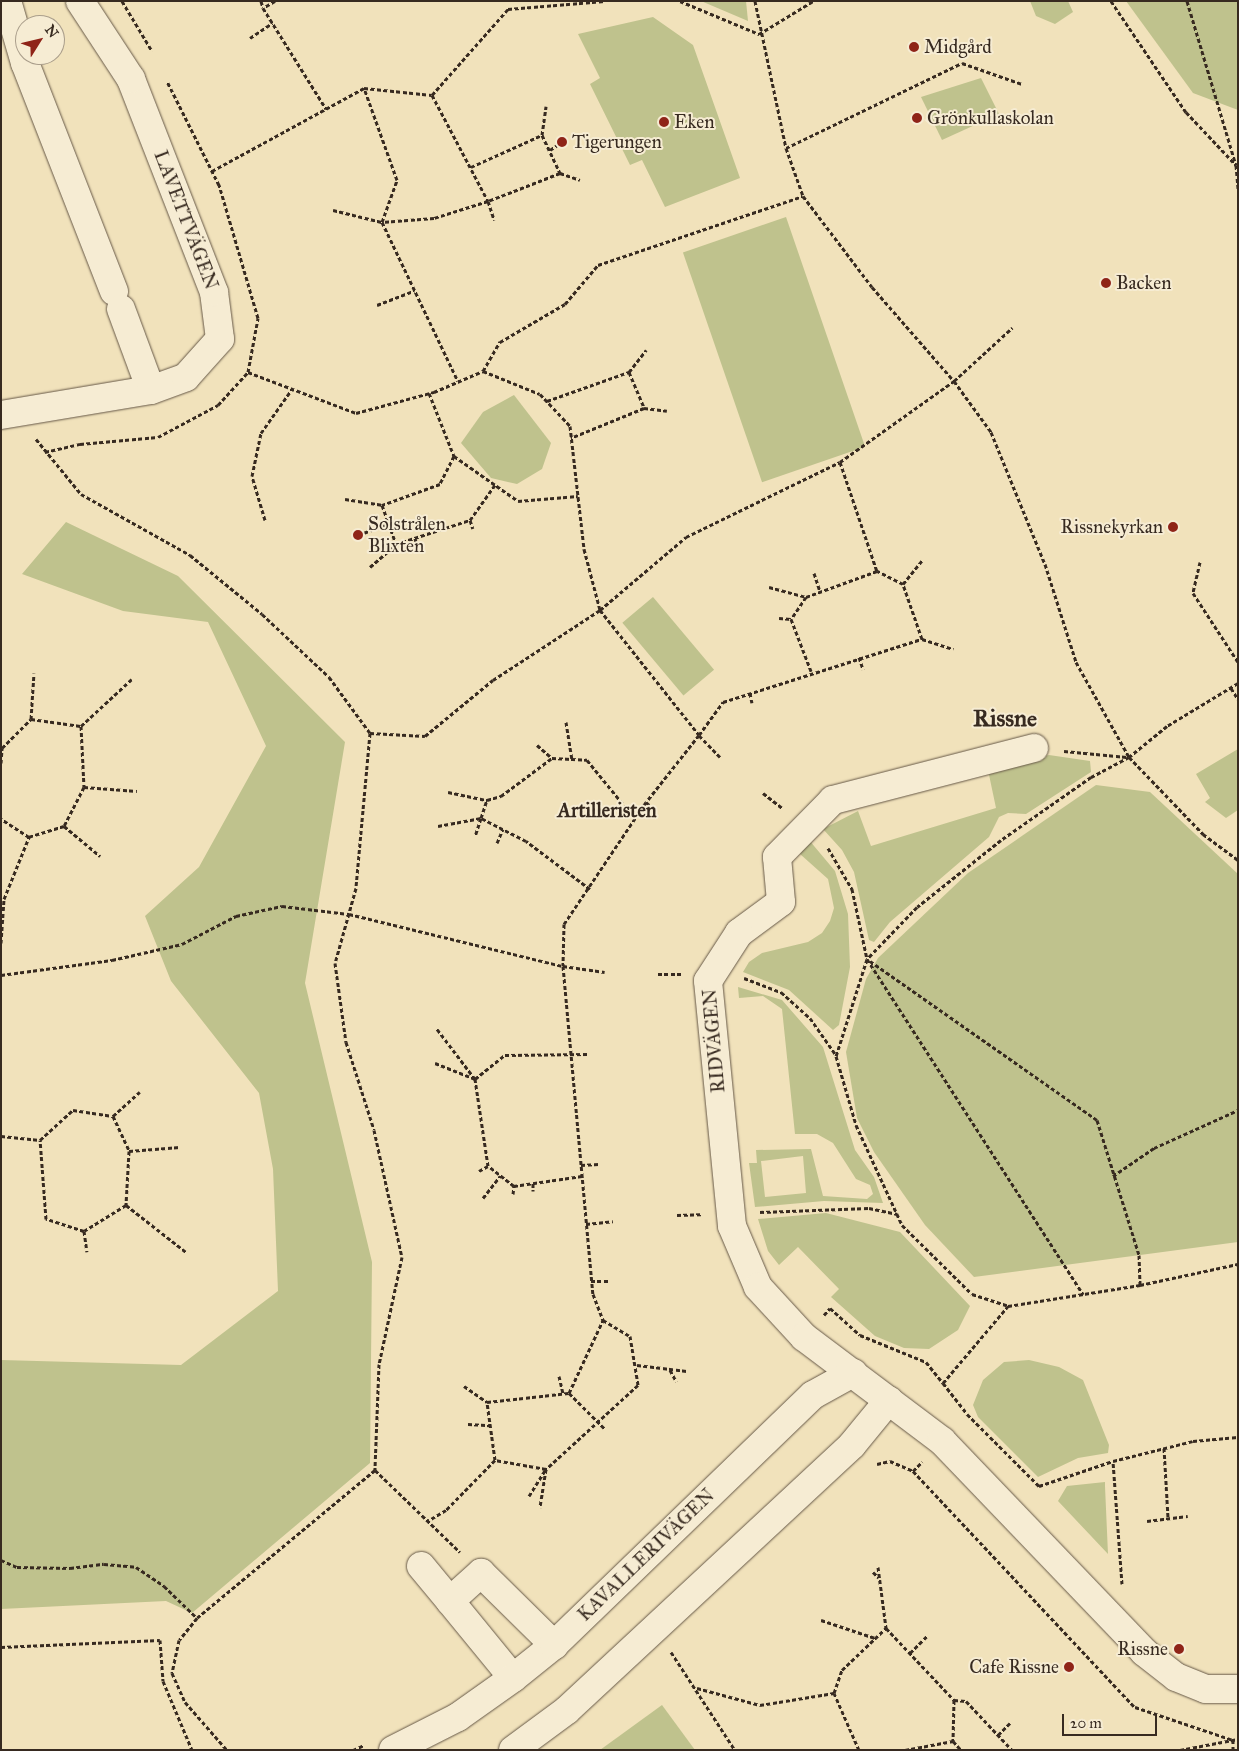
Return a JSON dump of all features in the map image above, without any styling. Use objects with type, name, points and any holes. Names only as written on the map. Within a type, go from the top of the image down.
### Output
[{"type":"street","points":[[6,1],[25,63],[151,390]]},
{"type":"street","name":"LAVETTVÄGEN","points":[[1,415],[151,390],[186,378],[220,339],[214,292],[131,79],[80,1]]},
{"type":"street","name":"RIDVÄGEN","points":[[853,1373],[804,1337],[758,1286],[732,1226],[708,981],[739,933],[781,902],[777,857],[805,826],[834,800],[1034,748]]},
{"type":"street","points":[[853,1373],[942,1441],[1125,1632],[1176,1677],[1206,1689],[1238,1689]]},
{"type":"street","name":"KAVALLERIVÄGEN","points":[[394,1750],[458,1717],[513,1678],[554,1645],[813,1395],[853,1373]]},
{"type":"street","points":[[513,1750],[567,1710],[823,1472],[852,1445],[889,1400]]},
{"type":"street","points":[[421,1566],[513,1678]]},
{"type":"street","points":[[450,1601],[481,1573],[554,1645]]},
{"type":"path","points":[[261,1],[272,23],[326,109]]},
{"type":"path","points":[[263,8],[275,1]]},
{"type":"path","points":[[432,95],[508,9],[605,1]]},
{"type":"path","points":[[680,1],[759,34]]},
{"type":"path","points":[[690,1],[696,8]]},
{"type":"path","points":[[756,1],[759,34],[786,148],[804,196],[872,288],[954,381],[991,432],[1042,554],[1076,662],[1129,758],[1202,834],[1238,860]]},
{"type":"path","points":[[759,34],[813,1]]},
{"type":"path","points":[[1111,1],[1186,112],[1236,166]]},
{"type":"path","points":[[1187,1],[1236,166],[1238,190]]},
{"type":"path","points":[[250,38],[272,23]]},
{"type":"path","points":[[786,148],[962,63],[1022,84]]},
{"type":"path","points":[[212,171],[364,88],[432,95]]},
{"type":"path","points":[[364,88],[397,180],[382,222],[458,381]]},
{"type":"path","points":[[432,95],[488,201],[494,220]]},
{"type":"path","points":[[546,106],[542,135],[560,174]]},
{"type":"path","points":[[471,168],[542,135]]},
{"type":"path","points":[[550,150],[562,142]]},
{"type":"path","points":[[333,210],[382,222],[434,218],[488,201],[560,174],[580,180]]},
{"type":"path","points":[[248,372],[356,413],[429,393],[483,370],[500,342],[566,304],[598,265],[804,196]]},
{"type":"path","points":[[377,305],[414,291]]},
{"type":"path","points":[[370,733],[426,736],[492,680],[600,610],[686,536],[840,462],[954,381],[1012,328]]},
{"type":"path","points":[[547,401],[629,372],[646,350]]},
{"type":"path","points":[[483,370],[540,394],[570,426],[584,549],[600,610],[699,735],[720,757]]},
{"type":"path","points":[[629,372],[644,408]]},
{"type":"path","points":[[265,520],[252,476],[255,458],[261,433],[292,389]]},
{"type":"path","points":[[429,393],[454,456],[518,501],[578,496]]},
{"type":"path","points":[[571,438],[644,408],[667,411]]},
{"type":"path","points":[[45,452],[81,494],[190,555],[262,614],[329,677],[370,733],[356,888],[336,963],[346,1042],[374,1130],[402,1257],[379,1364],[375,1470],[197,1618],[179,1640],[172,1673],[185,1702],[228,1750]]},
{"type":"path","points":[[345,499],[382,505],[440,484],[454,456]]},
{"type":"path","points":[[840,462],[877,571],[903,584],[922,639]]},
{"type":"path","points":[[370,567],[396,544],[470,520],[495,485]]},
{"type":"path","points":[[382,505],[396,544]]},
{"type":"path","points":[[470,520],[473,529]]},
{"type":"path","points":[[358,535],[389,524]]},
{"type":"path","points":[[414,538],[418,549]]},
{"type":"path","points":[[903,584],[923,559]]},
{"type":"path","points":[[1200,562],[1193,593],[1238,662]]},
{"type":"path","points":[[769,587],[806,597],[877,571]]},
{"type":"path","points":[[814,574],[820,592]]},
{"type":"path","points":[[792,619],[806,597]]},
{"type":"path","points":[[779,618],[792,619]]},
{"type":"path","points":[[792,619],[811,671]]},
{"type":"path","points":[[569,1393],[603,1320],[592,1281],[586,1224],[563,966],[564,924],[590,889],[646,802],[723,702],[811,671],[922,639],[953,649]]},
{"type":"path","points":[[860,657],[863,669]]},
{"type":"path","points":[[1,763],[2,748],[31,719],[34,673]]},
{"type":"path","points":[[81,726],[132,679]]},
{"type":"path","points":[[836,1056],[867,959],[955,874],[1091,778],[1129,758],[1167,726],[1238,683]]},
{"type":"path","points":[[1231,688],[1238,699]]},
{"type":"path","points":[[750,693],[752,703]]},
{"type":"path","points":[[31,719],[81,726]]},
{"type":"path","points":[[566,722],[572,759]]},
{"type":"path","points":[[29,837],[64,826],[84,787],[81,726]]},
{"type":"path","points":[[537,746],[552,758],[587,760],[636,820]]},
{"type":"path","points":[[1034,748],[1129,758]]},
{"type":"path","points":[[448,792],[486,800],[501,796],[552,758]]},
{"type":"path","points":[[84,787],[137,791]]},
{"type":"path","points":[[763,793],[805,826],[836,855],[852,889],[867,959],[1083,1294]]},
{"type":"path","points":[[475,836],[486,800]]},
{"type":"path","points":[[646,802],[656,811]]},
{"type":"path","points":[[438,826],[481,818],[526,841],[590,889]]},
{"type":"path","points":[[1,819],[29,837]]},
{"type":"path","points":[[64,826],[100,856]]},
{"type":"path","points":[[497,843],[503,829]]},
{"type":"path","points":[[1,943],[4,899],[29,837]]},
{"type":"path","points":[[1,975],[112,960],[182,944],[236,916],[282,906],[349,914],[563,966],[605,972]]},
{"type":"path","points":[[867,959],[1097,1120],[1139,1256],[1140,1285]]},
{"type":"path","points":[[658,974],[746,978],[781,992],[810,1018],[836,1056],[856,1125],[902,1224],[972,1294],[1008,1306],[1140,1285],[1238,1264]]},
{"type":"path","points":[[437,1029],[475,1079],[488,1166],[514,1186],[582,1176]]},
{"type":"path","points":[[475,1079],[505,1055],[588,1054]]},
{"type":"path","points":[[435,1063],[475,1079]]},
{"type":"path","points":[[113,1116],[140,1092]]},
{"type":"path","points":[[1,1136],[40,1140],[73,1110],[113,1116]]},
{"type":"path","points":[[1113,1176],[1154,1148],[1238,1110]]},
{"type":"path","points":[[113,1116],[129,1151],[126,1205]]},
{"type":"path","points":[[40,1140],[46,1219],[84,1231],[126,1205]]},
{"type":"path","points":[[129,1151],[180,1147]]},
{"type":"path","points":[[581,1165],[599,1164]]},
{"type":"path","points":[[479,1171],[488,1166]]},
{"type":"path","points":[[483,1198],[500,1176]]},
{"type":"path","points":[[533,1183],[533,1190]]},
{"type":"path","points":[[512,1194],[514,1186]]},
{"type":"path","points":[[126,1205],[186,1252]]},
{"type":"path","points":[[677,1215],[869,1208],[897,1214]]},
{"type":"path","points":[[586,1224],[614,1221]]},
{"type":"path","points":[[84,1231],[87,1252]]},
{"type":"path","points":[[592,1281],[608,1280]]},
{"type":"path","points":[[529,1496],[546,1469],[638,1385],[637,1365],[630,1336],[603,1320]]},
{"type":"path","points":[[637,1365],[687,1371]]},
{"type":"path","points":[[670,1369],[676,1381]]},
{"type":"path","points":[[559,1376],[563,1394]]},
{"type":"path","points":[[943,1383],[967,1414],[1040,1486],[1113,1461],[1164,1448],[1238,1437]]},
{"type":"path","points":[[464,1386],[487,1402],[569,1393]]},
{"type":"path","points":[[569,1393],[606,1430]]},
{"type":"path","points":[[487,1402],[495,1460]]},
{"type":"path","points":[[913,1471],[967,1414]]},
{"type":"path","points":[[468,1424],[490,1425]]},
{"type":"path","points":[[1164,1448],[1168,1518]]},
{"type":"path","points":[[428,1521],[446,1510],[495,1460]]},
{"type":"path","points":[[495,1460],[546,1469]]},
{"type":"path","points":[[870,1466],[890,1461],[913,1471],[1135,1707],[1236,1739]]},
{"type":"path","points":[[1113,1461],[1125,1632]]},
{"type":"path","points":[[540,1508],[546,1469]]},
{"type":"path","points":[[375,1470],[481,1573]]},
{"type":"path","points":[[1147,1521],[1188,1516]]},
{"type":"path","points":[[1,1560],[17,1568],[70,1568],[104,1564],[136,1567],[164,1586],[197,1618]]},
{"type":"path","points":[[878,1567],[886,1628],[954,1700],[966,1701],[1012,1750]]},
{"type":"path","points":[[873,1572],[880,1579]]},
{"type":"path","points":[[821,1620],[875,1638]]},
{"type":"path","points":[[827,1627],[831,1624]]},
{"type":"path","points":[[859,1750],[834,1693],[842,1670],[886,1628]]},
{"type":"path","points":[[910,1653],[928,1635]]},
{"type":"path","points":[[1,1647],[160,1640],[163,1681],[192,1750]]},
{"type":"path","points":[[663,1659],[678,1645]]},
{"type":"path","points":[[671,1652],[697,1688],[735,1750]]},
{"type":"path","points":[[697,1688],[760,1706],[834,1693]]},
{"type":"path","points":[[954,1700],[954,1741],[961,1750]]},
{"type":"path","points":[[998,1735],[1010,1723]]},
{"type":"path","points":[[1180,1750],[1236,1739]]},
{"type":"path","points":[[1232,1750],[1236,1739]]},
{"type":"path","points":[[905,1750],[954,1741]]},
{"type":"green space","points":[[701,1],[746,1],[748,21]]},
{"type":"green space","points":[[1030,1],[1068,1],[1073,12],[1055,24],[1036,16]]},
{"type":"green space","points":[[1126,1],[1238,1],[1238,110],[1193,93]]},
{"type":"green space","name":"Eken","points":[[653,17],[693,45],[740,178],[665,207],[642,160],[630,165],[590,84],[600,78],[578,34]]},
{"type":"green space","points":[[981,78],[999,114],[942,140],[921,97]]},
{"type":"green space","points":[[786,217],[865,447],[762,482],[683,252]]},
{"type":"green space","points":[[514,395],[551,443],[542,469],[517,484],[491,478],[461,443],[483,412]]},
{"type":"green space","points":[[66,522],[178,576],[345,742],[305,983],[372,1262],[370,1463],[192,1613],[166,1601],[1,1609],[1,1360],[181,1365],[278,1291],[273,1169],[259,1093],[171,981],[145,916],[199,867],[266,746],[208,622],[123,611],[22,574]]},
{"type":"green space","points":[[653,597],[714,670],[683,695],[622,623]]},
{"type":"green space","points":[[1238,749],[1238,810],[1226,818],[1205,802],[1210,798],[1196,774]]},
{"type":"green space","points":[[1049,755],[1090,761],[1091,772],[1026,814],[1008,813],[999,817],[989,837],[890,922],[874,942],[869,940],[854,872],[842,850],[823,829],[858,811],[871,846],[996,808],[988,770]]},
{"type":"green space","points":[[1096,785],[1150,792],[1238,874],[1238,1242],[974,1277],[925,1225],[874,1152],[857,1118],[846,1052],[866,979],[878,958],[968,873]]},
{"type":"green space","points":[[809,840],[835,871],[848,914],[850,967],[839,1025],[833,1030],[789,990],[743,972],[749,962],[762,953],[808,942],[822,933],[830,921],[834,908],[828,879],[800,854]]},
{"type":"green space","points":[[738,987],[782,1000],[823,1047],[855,1150],[874,1177],[883,1203],[824,1201],[755,1207],[749,1163],[757,1163],[756,1150],[811,1149],[823,1196],[867,1199],[873,1194],[870,1185],[856,1179],[833,1143],[817,1134],[795,1134],[782,1009],[763,996],[739,998]],"holes":[[[803,1156],[806,1193],[765,1197],[761,1161]]]},
{"type":"green space","points":[[826,1213],[900,1232],[970,1306],[958,1330],[929,1349],[904,1348],[875,1336],[831,1297],[839,1289],[798,1247],[779,1265],[768,1251],[758,1219]]},
{"type":"green space","points":[[1029,1360],[1059,1367],[1083,1380],[1109,1445],[1108,1453],[1078,1458],[1038,1477],[978,1417],[973,1405],[983,1380],[1004,1362]]},
{"type":"green space","points":[[1105,1482],[1108,1554],[1058,1501],[1067,1486]]},
{"type":"green space","points":[[662,1705],[695,1750],[600,1750]]},
{"type":"place","name":"Midgård","points":[[914,47]]},
{"type":"place","name":"Grönkullaskolan","points":[[917,118]]},
{"type":"place","name":"Eken","points":[[664,122]]},
{"type":"place","name":"Tigerungen","points":[[562,142]]},
{"type":"place","name":"Backen","points":[[1106,283]]},
{"type":"place","name":"Rissnekyrkan","points":[[1173,527]]},
{"type":"place","name":"Solstrålen Blixten","points":[[358,535]]},
{"type":"place","name":"Rissne","points":[[1179,1649]]},
{"type":"place","name":"Cafe Rissne","points":[[1069,1667]]},
{"type":"district","name":"Rissne","points":[[1005,719]]},
{"type":"district","name":"Artilleristen","points":[[607,810]]}]
